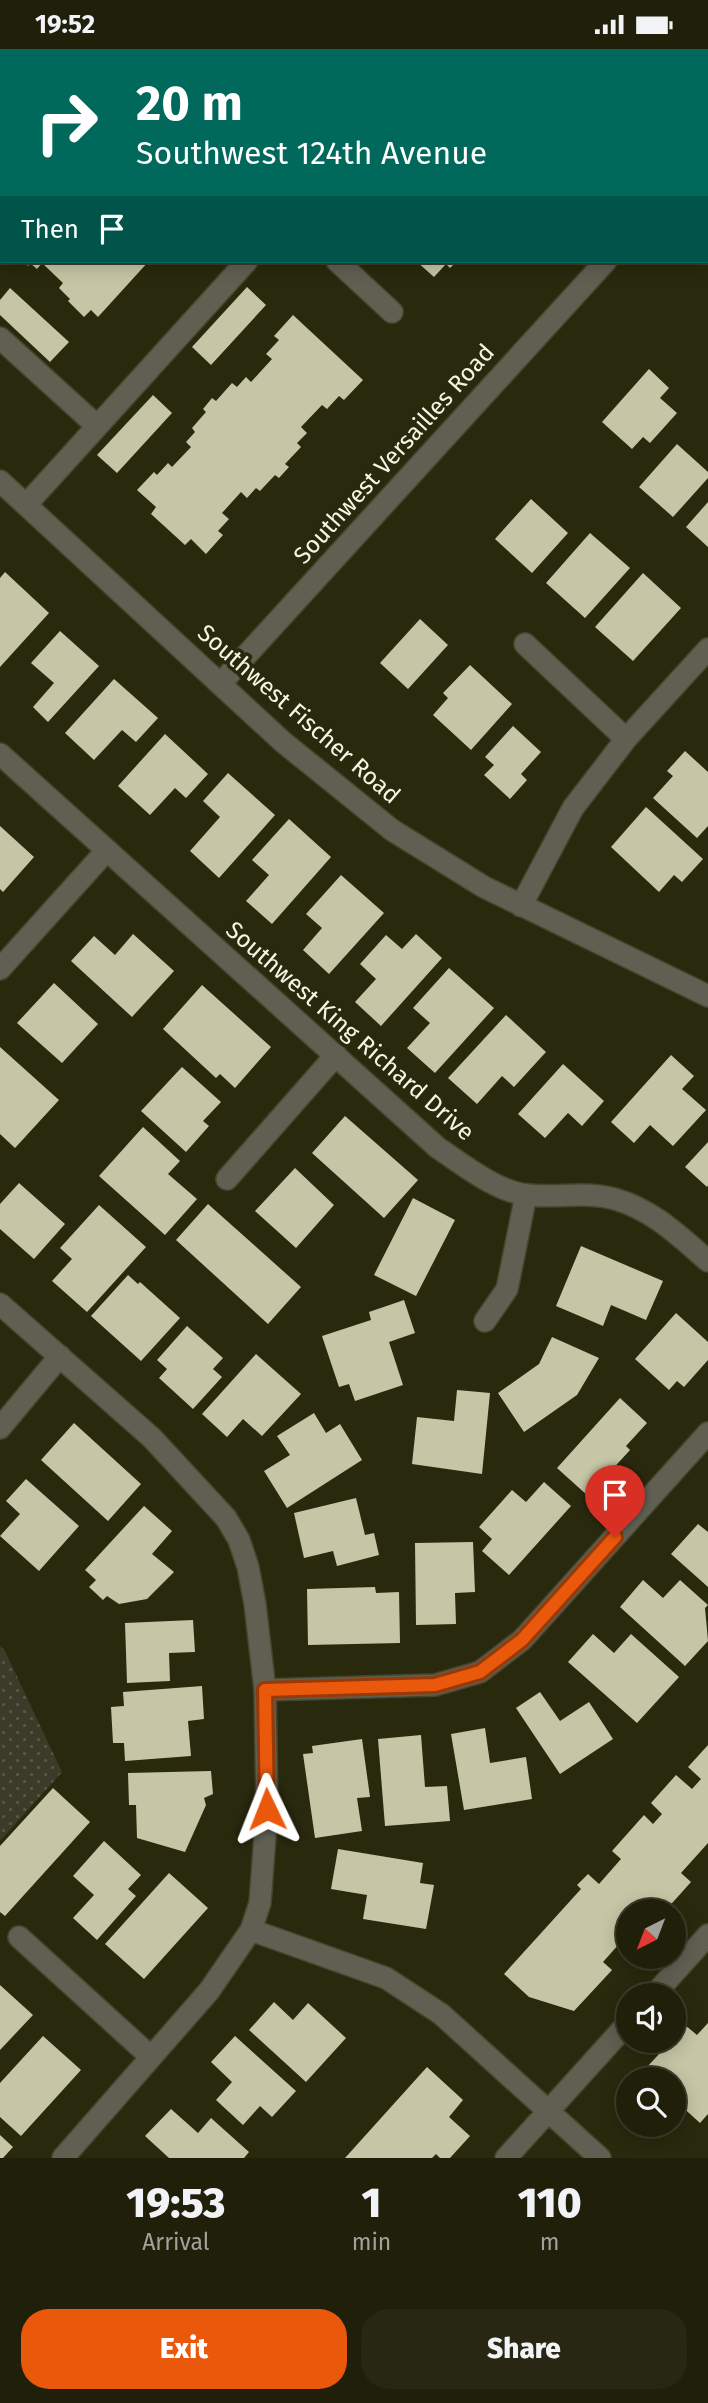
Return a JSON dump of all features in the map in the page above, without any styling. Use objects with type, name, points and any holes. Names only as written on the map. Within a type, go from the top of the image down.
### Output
[{"type":"street","points":[[26,505],[245,263]]},
{"type":"street","points":[[339,263],[392,312]]},
{"type":"street","name":"Southwest Versailles Road","points":[[221,683],[604,263]]},
{"type":"street","points":[[0,338],[97,426]]},
{"type":"street","name":"Southwest Fischer Road","points":[[0,481],[283,742],[392,830],[440,861],[521,906],[708,996]]},
{"type":"street","points":[[524,644],[626,740]]},
{"type":"street","points":[[521,906],[573,808],[626,740],[708,649]]},
{"type":"street","name":"Southwest King Richard Drive","points":[[0,754],[439,1148],[482,1178],[526,1195],[612,1198],[640,1208],[664,1222],[708,1261]]},
{"type":"street","points":[[0,969],[107,850]]},
{"type":"street","points":[[227,1179],[336,1055]]},
{"type":"street","points":[[485,1321],[507,1289],[526,1195]]},
{"type":"street","points":[[0,1304],[152,1438],[226,1518],[239,1540],[248,1567],[256,1604],[265,1690],[267,1809],[260,1903],[251,1930],[209,1991],[63,2158]]},
{"type":"street","points":[[0,1427],[60,1356]]},
{"type":"street","points":[[265,1690],[435,1685],[480,1672],[522,1640],[708,1433]]},
{"type":"street","points":[[251,1930],[386,1978],[441,2014],[600,2158]]},
{"type":"street","points":[[665,1983],[708,1935]]},
{"type":"street","points":[[19,1937],[151,2057]]},
{"type":"street","points":[[506,2158],[616,2036]]},
{"type":"green space","points":[[0,1646],[5,1651],[62,1772],[0,1841]]},
{"type":"building","points":[[30,263],[42,263],[37,269]]},
{"type":"building","points":[[42,263],[147,263],[98,317],[91,310],[84,317],[59,288],[63,283]]},
{"type":"building","points":[[418,263],[455,263],[450,268],[446,264],[434,277]]},
{"type":"building","points":[[247,287],[266,305],[211,365],[192,347]]},
{"type":"building","points":[[10,288],[69,342],[50,362],[0,315],[0,300]]},
{"type":"building","points":[[293,315],[363,380],[344,400],[339,396],[327,409],[322,405],[301,427],[307,433],[297,443],[301,447],[285,464],[289,467],[279,478],[275,475],[260,491],[256,488],[247,498],[241,492],[222,513],[229,519],[218,531],[223,535],[206,554],[191,539],[185,545],[151,514],[156,507],[137,490],[154,472],[157,475],[168,463],[172,467],[191,447],[186,442],[195,432],[192,428],[206,412],[203,409],[212,398],[216,401],[232,383],[237,387],[246,377],[251,382],[272,359],[266,354],[279,340],[274,336]]},
{"type":"building","points":[[649,369],[669,388],[660,398],[677,413],[650,443],[643,437],[632,449],[602,422]]},
{"type":"building","points":[[153,395],[172,413],[117,473],[97,455]]},
{"type":"building","points":[[677,444],[708,472],[708,478],[673,517],[639,487]]},
{"type":"building","points":[[531,499],[568,533],[532,573],[495,539]]},
{"type":"building","points":[[708,502],[708,547],[686,527]]},
{"type":"building","points":[[590,533],[630,568],[585,618],[546,583]]},
{"type":"building","points":[[5,572],[49,613],[0,667],[0,578]]},
{"type":"building","points":[[643,573],[681,608],[633,661],[595,627]]},
{"type":"building","points":[[420,619],[448,645],[408,689],[380,663]]},
{"type":"building","points":[[60,631],[99,666],[48,722],[33,707],[54,683],[31,663]]},
{"type":"building","points":[[470,665],[512,704],[471,750],[433,715],[448,698],[443,693]]},
{"type":"building","points":[[114,679],[158,718],[136,742],[122,730],[94,760],[65,733]]},
{"type":"building","points":[[513,726],[541,752],[521,774],[527,780],[510,799],[484,775],[494,765],[485,757]]},
{"type":"building","points":[[165,734],[208,774],[186,798],[175,788],[150,815],[118,786]]},
{"type":"building","points":[[685,751],[708,772],[708,826],[697,838],[653,798],[673,776],[667,771]]},
{"type":"building","points":[[228,773],[275,815],[219,878],[190,851],[220,817],[203,801]]},
{"type":"building","points":[[646,807],[703,859],[682,882],[674,875],[659,892],[611,847]]},
{"type":"building","points":[[289,819],[331,857],[272,924],[246,901],[269,875],[252,860]]},
{"type":"building","points":[[0,826],[34,857],[3,892],[0,889]]},
{"type":"building","points":[[341,875],[384,913],[329,974],[303,950],[322,928],[306,914]]},
{"type":"building","points":[[133,934],[174,971],[132,1017],[71,961],[94,936],[115,955]]},
{"type":"building","points":[[416,934],[442,958],[381,1026],[355,1002],[376,979],[360,964],[386,935],[402,949]]},
{"type":"building","points":[[449,968],[494,1008],[435,1073],[407,1048],[430,1023],[413,1008]]},
{"type":"building","points":[[54,983],[98,1024],[62,1063],[17,1023]]},
{"type":"building","points":[[202,985],[271,1047],[235,1088],[220,1074],[216,1078],[163,1029]]},
{"type":"building","points":[[506,1015],[546,1052],[514,1087],[502,1076],[477,1104],[448,1078]]},
{"type":"building","points":[[0,1047],[59,1100],[15,1148],[0,1134]]},
{"type":"building","points":[[671,1055],[694,1076],[682,1089],[706,1110],[673,1146],[650,1125],[634,1143],[611,1122]]},
{"type":"building","points":[[563,1064],[604,1101],[582,1126],[568,1113],[545,1138],[518,1114]]},
{"type":"building","points":[[182,1067],[221,1102],[203,1121],[209,1126],[186,1152],[141,1111]]},
{"type":"building","points":[[345,1116],[418,1180],[384,1218],[312,1153]]},
{"type":"building","points":[[143,1127],[180,1161],[168,1174],[197,1199],[165,1235],[99,1176]]},
{"type":"building","points":[[708,1142],[708,1185],[707,1187],[685,1167]]},
{"type":"building","points":[[295,1168],[334,1205],[296,1248],[255,1211]]},
{"type":"building","points":[[19,1183],[65,1224],[34,1259],[0,1229],[0,1204]]},
{"type":"building","points":[[413,1198],[455,1220],[416,1296],[374,1275]]},
{"type":"building","points":[[208,1204],[301,1287],[268,1324],[176,1240]]},
{"type":"building","points":[[99,1205],[146,1247],[87,1312],[52,1281],[72,1259],[60,1248]]},
{"type":"building","points":[[581,1246],[663,1281],[646,1320],[611,1305],[603,1326],[556,1306]]},
{"type":"building","points":[[128,1275],[138,1284],[140,1282],[180,1318],[141,1361],[91,1316]]},
{"type":"building","points":[[404,1300],[415,1333],[389,1342],[403,1385],[355,1401],[349,1384],[339,1387],[322,1336],[371,1320],[369,1312]]},
{"type":"building","points":[[676,1313],[708,1342],[708,1360],[684,1387],[677,1381],[669,1390],[635,1359]]},
{"type":"building","points":[[187,1326],[223,1358],[213,1369],[222,1377],[193,1409],[159,1378],[167,1369],[157,1360]]},
{"type":"building","points":[[552,1337],[599,1358],[577,1395],[524,1432],[498,1393],[539,1364]]},
{"type":"building","points":[[256,1354],[301,1394],[262,1436],[243,1419],[227,1437],[202,1414]]},
{"type":"building","points":[[457,1390],[490,1393],[482,1474],[412,1464],[417,1417],[454,1421]]},
{"type":"building","points":[[620,1398],[647,1423],[626,1446],[630,1450],[588,1496],[557,1468]]},
{"type":"building","points":[[314,1413],[326,1433],[340,1424],[362,1460],[287,1508],[264,1471],[290,1455],[277,1436]]},
{"type":"building","points":[[74,1423],[141,1484],[108,1521],[41,1460]]},
{"type":"building","points":[[26,1479],[79,1526],[39,1571],[0,1536],[20,1514],[6,1501]]},
{"type":"building","points":[[544,1482],[571,1506],[509,1575],[482,1551],[492,1539],[479,1527],[512,1490],[526,1502]]},
{"type":"building","points":[[356,1498],[365,1535],[374,1533],[379,1555],[337,1566],[333,1551],[304,1558],[294,1513]]},
{"type":"building","points":[[144,1506],[172,1531],[152,1554],[174,1572],[147,1599],[119,1604],[107,1596],[103,1600],[89,1587],[96,1580],[85,1570]]},
{"type":"building","points":[[698,1524],[708,1532],[708,1587],[671,1554]]},
{"type":"building","points":[[473,1542],[475,1592],[455,1593],[456,1624],[416,1625],[415,1543]]},
{"type":"building","points":[[643,1580],[663,1598],[680,1580],[708,1605],[705,1608],[708,1641],[685,1666],[620,1607]]},
{"type":"building","points":[[375,1587],[376,1593],[399,1592],[400,1643],[308,1645],[307,1589]]},
{"type":"building","points":[[193,1620],[195,1652],[169,1653],[170,1681],[127,1683],[125,1623]]},
{"type":"building","points":[[593,1634],[614,1653],[631,1634],[679,1677],[637,1723],[568,1662]]},
{"type":"building","points":[[202,1686],[204,1719],[188,1721],[191,1756],[125,1761],[124,1743],[113,1743],[111,1707],[124,1706],[123,1692]]},
{"type":"building","points":[[540,1692],[560,1721],[589,1702],[613,1739],[560,1774],[516,1708]]},
{"type":"building","points":[[485,1728],[490,1763],[526,1757],[532,1799],[464,1810],[451,1734]]},
{"type":"building","points":[[421,1735],[425,1787],[447,1786],[450,1821],[385,1826],[378,1739]]},
{"type":"building","points":[[362,1739],[370,1797],[357,1798],[362,1831],[315,1838],[303,1754],[313,1753],[312,1746]]},
{"type":"building","points":[[708,1745],[708,1843],[681,1873],[691,1882],[676,1899],[616,1899],[616,1947],[603,1962],[612,1970],[574,2011],[529,1997],[504,1974],[581,1889],[577,1885],[588,1874],[599,1884],[621,1859],[612,1851],[644,1815],[653,1824],[662,1814],[651,1803],[676,1775],[692,1789],[701,1779],[688,1767]]},
{"type":"building","points":[[211,1771],[213,1794],[204,1798],[206,1805],[185,1852],[137,1838],[136,1805],[129,1805],[128,1773]]},
{"type":"building","points":[[53,1788],[90,1822],[5,1916],[0,1912],[0,1846]]},
{"type":"building","points":[[104,1841],[141,1875],[128,1889],[136,1896],[97,1940],[73,1918],[94,1895],[73,1876]]},
{"type":"building","points":[[338,1849],[423,1863],[420,1883],[434,1885],[426,1929],[363,1919],[367,1895],[331,1889]]},
{"type":"building","points":[[169,1873],[208,1908],[144,1979],[105,1944]]},
{"type":"building","points":[[0,1985],[33,2015],[0,2050]]},
{"type":"building","points":[[274,2002],[293,2020],[308,2003],[346,2038],[306,2082],[249,2030]]},
{"type":"building","points":[[708,2023],[708,2114],[700,2123],[686,2110],[686,2067],[647,2067],[660,2053],[686,2053],[686,2026],[697,2035]]},
{"type":"building","points":[[43,2036],[81,2070],[21,2136],[0,2117],[0,2083]]},
{"type":"building","points":[[235,2036],[296,2091],[272,2117],[260,2106],[243,2125],[216,2100],[232,2082],[211,2062]]},
{"type":"building","points":[[427,2067],[463,2100],[449,2117],[470,2136],[450,2158],[440,2158],[436,2154],[432,2158],[345,2158]]},
{"type":"building","points":[[171,2109],[198,2133],[211,2118],[249,2152],[244,2158],[169,2158],[145,2136]]},
{"type":"building","points":[[0,2135],[13,2147],[3,2158],[0,2158]]},
{"type":"route","points":[[267,1809],[265,1690],[435,1685],[480,1672],[522,1640],[615,1537]]}]
